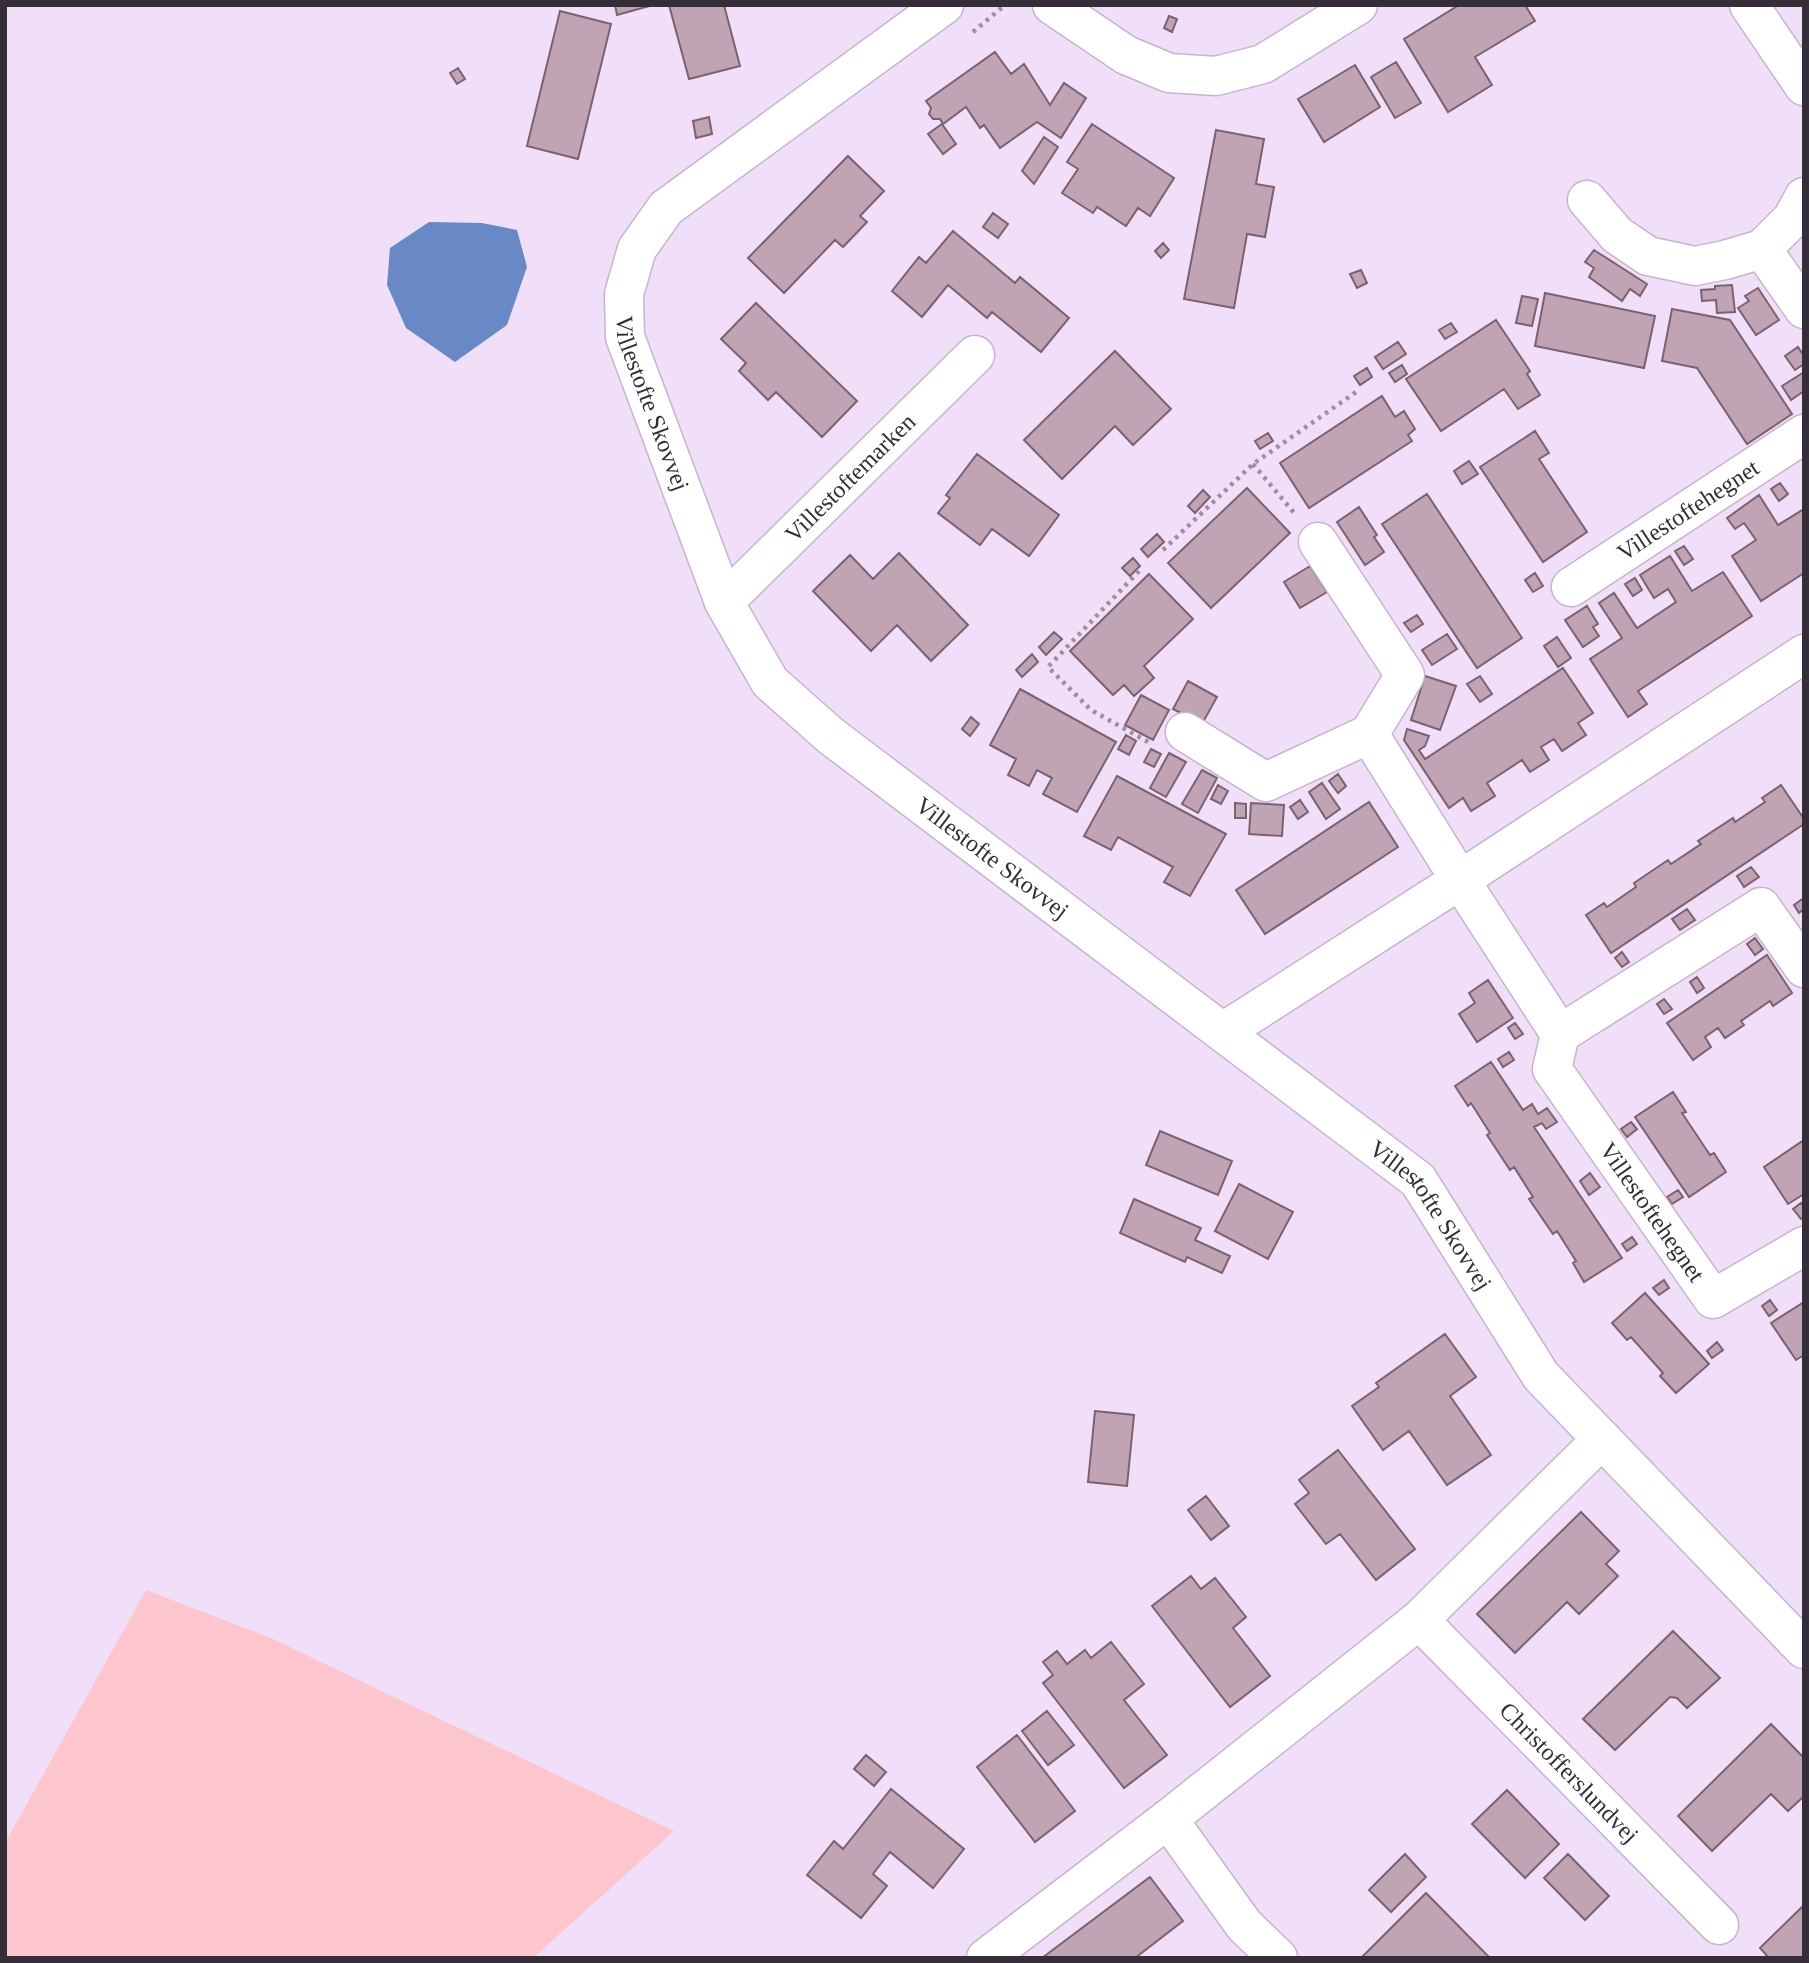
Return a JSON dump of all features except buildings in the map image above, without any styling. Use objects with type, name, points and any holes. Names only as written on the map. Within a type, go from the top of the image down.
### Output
[{"type":"street","name":"Villestofte Skovvej","points":[[944,5],[666,208],[637,249],[624,294],[625,337],[724,601],[770,682],[831,736],[1418,1180],[1541,1376],[1804,1649]]},
{"type":"street","points":[[1052,5],[1126,55],[1170,73],[1216,76],[1264,64],[1358,5]]},
{"type":"street","points":[[1749,5],[1804,86]]},
{"type":"street","points":[[1587,200],[1618,235],[1648,256],[1695,266],[1762,249],[1792,219],[1804,197]]},
{"type":"street","points":[[1762,249],[1804,309]]},
{"type":"street","name":"Villestoftemarken","points":[[724,601],[975,355]]},
{"type":"street","name":"Villestoftehegnet","points":[[1572,587],[1804,435]]},
{"type":"street","points":[[1185,732],[1266,782],[1369,734],[1405,675],[1318,542]]},
{"type":"street","points":[[1223,1032],[1804,654]]},
{"type":"street","points":[[1369,734],[1560,1034],[1761,907],[1804,968]]},
{"type":"street","name":"Villestoftehegnet","points":[[1560,1034],[1552,1069],[1713,1299],[1804,1246]]},
{"type":"street","points":[[986,1958],[1168,1819],[1419,1620],[1602,1439]]},
{"type":"street","name":"Christofferslundvej","points":[[1419,1620],[1719,1925]]},
{"type":"street","points":[[1168,1819],[1244,1925],[1278,1958]]},
{"type":"path","points":[[964,38],[1005,5]]},
{"type":"path","points":[[1163,550],[1253,464],[1359,390]]},
{"type":"path","points":[[1253,464],[1318,542]]},
{"type":"path","points":[[1139,571],[1048,667],[1091,710],[1158,748],[1185,732]]},
{"type":"shaded area","points":[[146,1590],[271,1638],[674,1831],[533,1958],[5,1958],[5,1843]]},
{"type":"water","points":[[429,222],[482,223],[517,230],[527,267],[507,325],[455,362],[406,328],[387,285],[390,248]]}]
